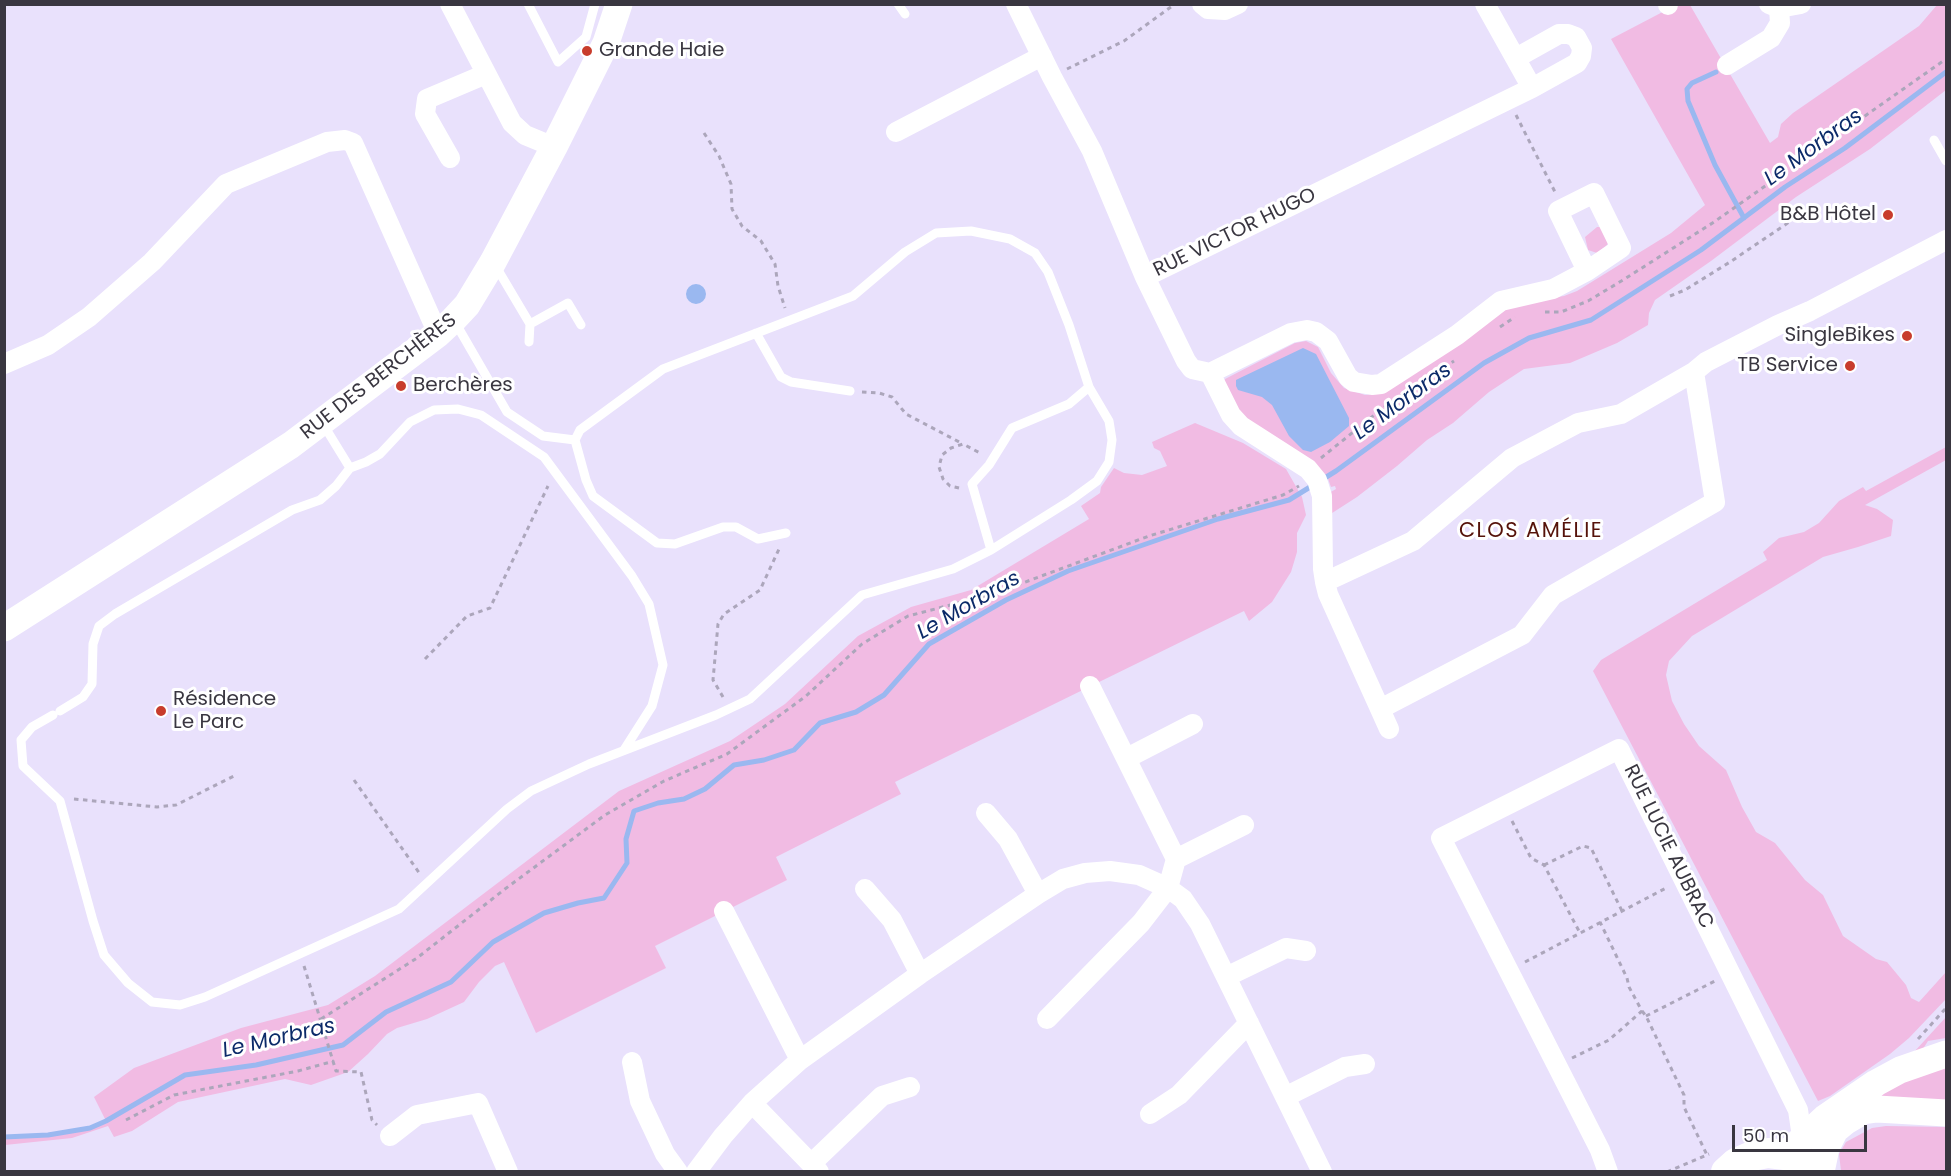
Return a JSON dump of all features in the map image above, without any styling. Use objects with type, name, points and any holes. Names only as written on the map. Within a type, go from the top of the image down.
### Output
[{"type":"main road","points":[[1716,1163],[1736,1163],[1752,1156],[1794,1146],[1798,1159],[1815,1172]]},
{"type":"street","points":[[450,4],[512,123],[525,135],[554,147]]},
{"type":"street","name":"RUE DES BERCHÈRES","points":[[4,628],[215,495],[323,423],[467,304],[493,262],[554,147],[606,43],[619,4]]},
{"type":"street","name":"RUE VICTOR HUGO","points":[[1016,4],[1092,151],[1144,278],[1532,88],[1577,63],[1582,48],[1576,37],[1559,34],[1516,58]]},
{"type":"street","points":[[1202,4],[1208,9],[1225,10],[1238,4]]},
{"type":"street","points":[[1485,4],[1532,88]]},
{"type":"street","points":[[1727,65],[1771,39],[1780,23],[1774,6],[1801,4]]},
{"type":"street","points":[[896,132],[1042,56]]},
{"type":"street","points":[[450,158],[425,114],[427,99],[486,74]]},
{"type":"street","points":[[4,364],[48,345],[89,317],[152,262],[226,184],[327,142],[345,140],[353,143],[441,325]]},
{"type":"street","points":[[1144,278],[1192,369],[1210,373],[1291,333],[1307,330],[1316,332],[1328,341],[1348,377],[1354,381],[1372,385],[1381,384],[1457,335],[1501,301],[1553,289],[1587,271],[1621,248],[1594,193],[1558,211],[1587,271]]},
{"type":"street","points":[[1325,582],[1413,541],[1512,458],[1578,423],[1621,414],[1694,372],[1706,362],[1778,325],[1810,312],[1947,240]]},
{"type":"street","points":[[1380,709],[1522,634],[1553,595],[1715,502],[1694,372]]},
{"type":"street","points":[[1210,373],[1231,415],[1241,426],[1308,469],[1317,480],[1322,496],[1323,569],[1328,594],[1389,729]]},
{"type":"street","points":[[1047,1019],[1141,922],[1168,888],[1176,859],[1090,686]]},
{"type":"street","points":[[1127,758],[1193,724]]},
{"type":"street","name":"RUE LUCIE AUBRAC","points":[[1608,1172],[1600,1150],[1441,838],[1619,749],[1798,1110],[1794,1146]]},
{"type":"street","points":[[986,813],[1008,839],[1038,894]]},
{"type":"street","points":[[1176,859],[1244,825]]},
{"type":"street","points":[[696,1172],[752,1103],[800,1060],[920,974],[1038,894],[1063,879],[1085,873],[1110,871],[1139,875],[1168,888],[1183,899],[1200,924],[1322,1172]]},
{"type":"street","points":[[865,889],[892,920],[920,974]]},
{"type":"street","points":[[724,911],[800,1060]]},
{"type":"street","points":[[1226,977],[1286,948],[1306,951]]},
{"type":"street","points":[[1150,1114],[1179,1095],[1249,1023]]},
{"type":"street","points":[[1794,1146],[1832,1113],[1875,1083],[1900,1070],[1947,1054]]},
{"type":"street","points":[[632,1062],[639,1101],[665,1154],[678,1172]]},
{"type":"street","points":[[1285,1097],[1345,1067],[1365,1064]]},
{"type":"street","points":[[752,1103],[815,1168],[882,1096],[910,1087]]},
{"type":"street","points":[[390,1136],[417,1115],[478,1103],[508,1172]]},
{"type":"street","points":[[1821,1172],[1826,1148],[1835,1130],[1863,1111],[1877,1109],[1947,1113]]},
{"type":"lane","points":[[528,4],[558,62],[586,38],[596,4]]},
{"type":"lane","points":[[898,4],[905,14]]},
{"type":"lane","points":[[1934,140],[1947,161]]},
{"type":"lane","points":[[624,750],[652,706],[663,664],[649,604],[632,576],[544,457],[481,415],[458,409],[434,410],[410,422],[380,454],[350,468],[336,486],[320,500],[292,510],[115,614],[99,626],[93,644],[92,684],[83,697],[32,727],[21,740],[24,766],[60,801],[104,955],[128,983],[152,1002],[180,1005],[205,997],[399,909],[507,809],[531,791],[750,699],[862,595],[953,569],[991,550],[1098,481],[1109,462],[1112,440],[1109,421],[1089,387],[1069,325],[1048,272],[1035,253],[1010,239],[981,233],[971,231],[936,233],[905,252],[853,296],[663,369],[580,430],[575,440],[593,496],[657,543],[675,544],[723,527],[736,527],[758,539],[786,533]]},
{"type":"lane","points":[[493,262],[530,324],[530,342]]},
{"type":"lane","points":[[530,324],[568,303],[581,325]]},
{"type":"lane","points":[[441,325],[507,412],[543,436],[575,440]]},
{"type":"lane","points":[[756,333],[781,377],[791,382],[850,391]]},
{"type":"lane","points":[[991,550],[972,484],[991,462],[1012,428],[1069,404],[1089,387]]},
{"type":"lane","points":[[323,423],[350,468]]},
{"type":"path","points":[[1052,77],[1124,41],[1175,4]]},
{"type":"path","points":[[1509,100],[1556,193],[1545,198],[1549,207],[1558,211]]},
{"type":"path","points":[[704,133],[719,156],[731,184],[732,209],[742,226],[761,241],[775,264],[778,285],[789,320]]},
{"type":"path","points":[[1670,296],[1685,290],[1731,262],[1807,210]]},
{"type":"path","points":[[850,391],[879,393],[892,397],[906,414],[963,444],[991,462]]},
{"type":"path","points":[[963,444],[951,448],[942,455],[939,467],[943,479],[950,486],[960,488],[972,484]]},
{"type":"path","points":[[321,1019],[417,958],[605,815],[664,781],[727,754],[806,696],[862,644],[908,616],[993,594],[1139,540],[1283,495],[1300,485],[1308,469]]},
{"type":"path","points":[[425,659],[468,616],[490,608],[555,471]]},
{"type":"path","points":[[731,708],[712,680],[718,624],[724,614],[760,590],[786,533]]},
{"type":"path","points":[[60,801],[75,798],[157,807],[176,805],[234,776]]},
{"type":"path","points":[[354,780],[426,883]]},
{"type":"path","points":[[1508,813],[1531,858],[1544,865],[1580,933]]},
{"type":"path","points":[[1544,865],[1583,846],[1592,848],[1622,911]]},
{"type":"path","points":[[1525,962],[1671,886]]},
{"type":"path","points":[[1600,922],[1684,1095],[1684,1107],[1716,1163]]},
{"type":"path","points":[[300,953],[336,1071],[361,1072],[372,1120],[390,1136]]},
{"type":"path","points":[[1646,1016],[1719,978]]},
{"type":"path","points":[[1569,1055],[1570,1059],[1609,1040],[1642,1011]]},
{"type":"path","points":[[126,1120],[174,1095],[297,1071],[334,1061]]},
{"type":"shaded area","points":[[1676,5],[1690,5],[1770,143],[1778,137],[1781,124],[1793,113],[1919,26],[1937,5],[1946,5],[1946,90],[1870,149],[1796,197],[1655,300],[1649,313],[1648,325],[1617,343],[1570,363],[1524,369],[1489,392],[1453,423],[1427,440],[1357,497],[1329,515],[1329,493],[1336,489],[1335,486],[1331,487],[1327,476],[1315,465],[1267,436],[1241,413],[1223,384],[1225,379],[1295,343],[1306,341],[1318,347],[1331,373],[1344,388],[1365,395],[1385,393],[1389,386],[1514,304],[1564,296],[1577,291],[1671,233],[1705,205],[1611,39]]},
{"type":"shaded area","points":[[1597,227],[1601,227],[1609,241],[1597,253],[1588,250],[1585,237]]},
{"type":"shaded area","points":[[1195,423],[1243,443],[1286,469],[1302,497],[1306,515],[1297,533],[1297,552],[1291,572],[1272,602],[1249,621],[1244,611],[895,782],[901,794],[776,857],[787,880],[655,946],[666,968],[536,1033],[504,962],[495,966],[479,982],[464,1002],[387,1034],[348,1072],[311,1085],[285,1079],[178,1102],[132,1131],[114,1137],[108,1126],[72,1138],[5,1145],[4,1137],[48,1135],[91,1128],[106,1121],[94,1097],[134,1068],[241,1028],[328,1005],[375,976],[619,791],[730,741],[785,704],[858,636],[911,607],[971,590],[1089,519],[1081,506],[1100,493],[1101,487],[1114,468],[1124,473],[1142,475],[1167,466],[1160,451],[1154,448],[1152,442]]},
{"type":"shaded area","points":[[1946,447],[1946,460],[1865,505],[1877,509],[1893,520],[1891,536],[1823,557],[1692,636],[1669,661],[1666,675],[1672,701],[1684,724],[1699,746],[1726,770],[1756,832],[1775,843],[1805,880],[1823,895],[1843,936],[1876,959],[1887,962],[1906,985],[1911,998],[1919,1002],[1946,972],[1946,999],[1909,1038],[1830,1096],[1818,1101],[1593,671],[1601,660],[1767,560],[1763,552],[1779,538],[1804,532],[1819,523],[1839,501],[1863,487],[1866,491]]},
{"type":"shaded area","points":[[1946,1017],[1946,1038],[1928,1041],[1921,1052],[1914,1052]]},
{"type":"shaded area","points":[[1946,1062],[1946,1106],[1859,1102]]},
{"type":"shaded area","points":[[1886,1126],[1946,1127],[1946,1171],[1841,1171],[1839,1154],[1846,1142],[1872,1128]]},
{"type":"water","points":[[696,284],[703,287],[706,294],[703,301],[696,304],[689,301],[686,294],[689,287]]},
{"type":"water","points":[[1303,348],[1316,354],[1349,418],[1349,426],[1330,442],[1311,452],[1303,450],[1289,436],[1272,405],[1262,397],[1238,390],[1236,386],[1236,380]]},
{"type":"waterway","points":[[1716,72],[1692,83],[1687,89],[1688,101],[1715,165],[1744,218]]},
{"type":"waterway","name":"Le Morbras","points":[[4,1137],[48,1135],[90,1128],[185,1075],[256,1065],[343,1045],[386,1012],[451,982],[493,942],[544,913],[604,898],[627,863],[626,839],[634,811],[658,803],[684,799],[705,789],[734,765],[764,760],[794,750],[820,723],[856,712],[884,695],[929,644],[1006,600],[1068,571],[1218,519],[1289,500],[1336,471],[1484,363],[1529,338],[1591,320],[1701,250],[1785,187],[1845,148],[1946,72]]},
{"type":"place","name":"Grande Haie","points":[[587,51]]},
{"type":"place","name":"B&B Hôtel","points":[[1888,215]]},
{"type":"place","name":"SingleBikes","points":[[1907,336]]},
{"type":"place","name":"TB Service","points":[[1850,366]]},
{"type":"place","name":"Berchères","points":[[401,386]]},
{"type":"place","name":"Résidence Le Parc","points":[[161,711]]},
{"type":"district","name":"CLOS AMÉLIE","points":[[1531,532]]}]
